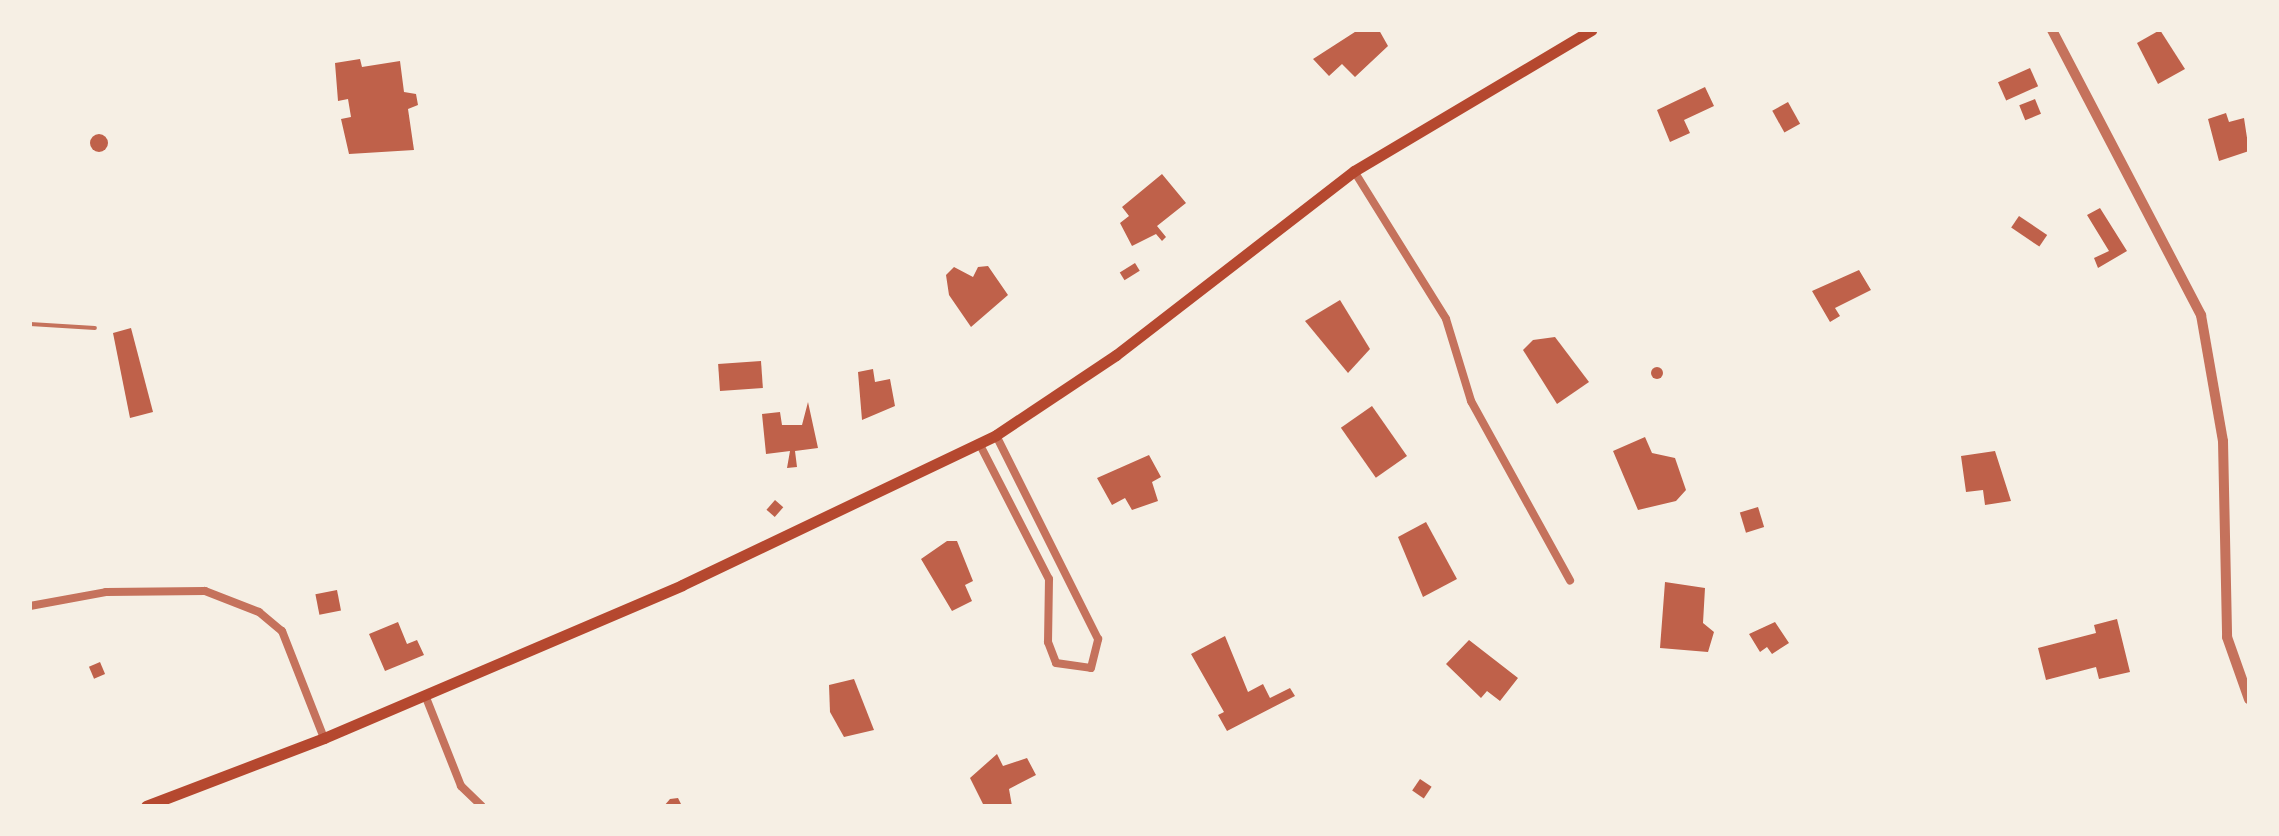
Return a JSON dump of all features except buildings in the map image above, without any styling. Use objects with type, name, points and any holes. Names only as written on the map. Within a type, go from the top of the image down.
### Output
[{"type":"main road","points":[[146,806],[425,695],[790,536],[980,443],[1116,355],[1354,171],[1591,30]]},
{"type":"street","points":[[2052,30],[2201,315],[2223,440],[2228,637],[2249,698]]},
{"type":"street","points":[[1354,171],[1446,319],[1470,402],[1570,580]]},
{"type":"street","points":[[980,443],[1049,579],[1048,642],[1056,663],[1090,668],[1098,639],[996,434]]},
{"type":"street","points":[[30,606],[106,592],[205,590],[259,612],[282,631],[324,738]]},
{"type":"street","points":[[425,695],[461,786],[482,806]]},
{"type":"lane","points":[[30,324],[94,328]]}]
